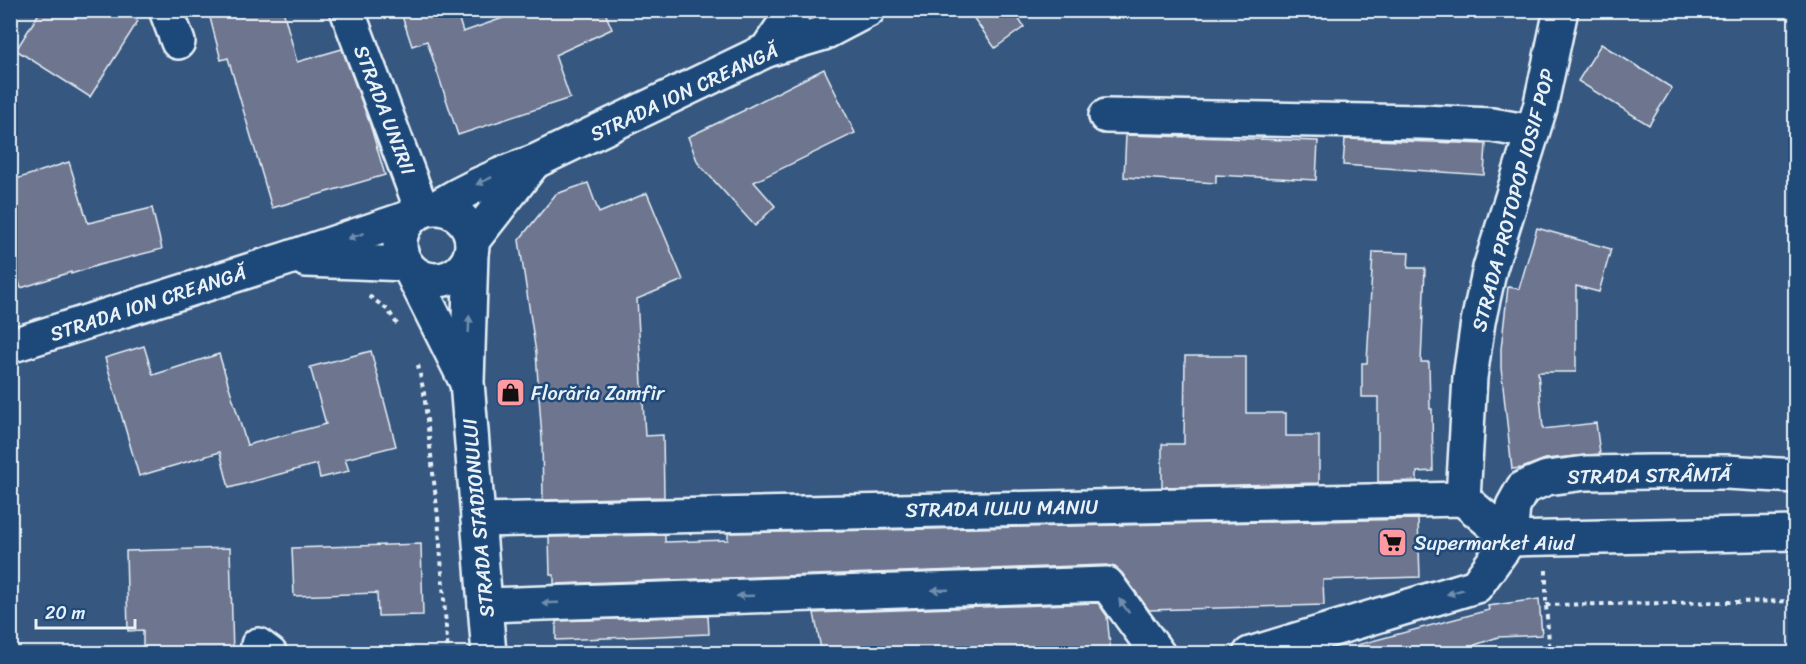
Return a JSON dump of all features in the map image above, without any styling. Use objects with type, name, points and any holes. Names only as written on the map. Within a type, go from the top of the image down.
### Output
[{"type":"street","points":[[166,10],[178,42]]},
{"type":"street","name":"STRADA UNIRII","points":[[347,10],[423,212]]},
{"type":"street","points":[[768,50],[794,10]]},
{"type":"street","name":"STRADA ION CREANGĂ","points":[[10,346],[286,259],[423,212],[494,176],[534,162],[768,50],[824,33],[868,10]]},
{"type":"street","name":"STRADA PROTOPOP IOSIF POP","points":[[1463,499],[1470,377],[1478,322],[1490,268],[1540,108],[1561,10]]},
{"type":"street","points":[[1106,116],[1421,122],[1492,125],[1532,132]]},
{"type":"street","name":"STRADA ION CREANGĂ","points":[[472,247],[534,162]]},
{"type":"street","points":[[451,210],[467,225],[472,247],[466,265],[457,273],[445,279],[432,280],[420,276],[408,266],[401,252],[401,240],[404,227],[423,212],[451,210]]},
{"type":"street","name":"STRADA STADIONULUI","points":[[472,247],[467,382],[489,654]]},
{"type":"street","name":"STRADA ION CREANGĂ","points":[[286,259],[408,266]]},
{"type":"street","name":"STRADA STADIONULUI","points":[[408,266],[467,382]]},
{"type":"street","name":"STRADA STRÂMTĂ","points":[[1510,539],[1512,506],[1523,488],[1547,478],[1586,473],[1661,472],[1726,472],[1796,476]]},
{"type":"street","points":[[1463,499],[1510,539],[1796,533]]},
{"type":"street","name":"STRADA IULIU MANIU","points":[[478,520],[1463,499]]},
{"type":"street","points":[[1250,654],[1476,586],[1510,539]]},
{"type":"street","points":[[485,605],[1107,584],[1158,654]]},
{"type":"path","points":[[363,292],[388,310],[399,327]]},
{"type":"path","points":[[417,358],[424,393],[438,517],[448,654]]},
{"type":"path","points":[[1550,654],[1546,605],[1796,601]]},
{"type":"building","points":[[41,10],[122,10],[138,21],[90,97],[16,50]]},
{"type":"building","points":[[208,10],[283,10],[297,62],[342,49],[369,121],[385,175],[272,208],[228,58],[221,60]]},
{"type":"building","points":[[400,10],[456,10],[463,32],[526,10],[604,10],[612,29],[555,55],[570,98],[458,135],[427,41],[412,46]]},
{"type":"building","points":[[968,10],[1013,10],[1024,27],[995,48]]},
{"type":"building","points":[[1601,44],[1672,88],[1649,125],[1578,81]]},
{"type":"building","points":[[824,69],[855,133],[754,182],[775,206],[755,226],[698,163],[688,137]]},
{"type":"building","points":[[1126,135],[1318,141],[1316,180],[1216,175],[1216,183],[1124,177]]},
{"type":"building","points":[[1345,139],[1486,144],[1484,175],[1343,165]]},
{"type":"building","points":[[69,162],[88,223],[152,208],[162,249],[71,274],[71,272],[21,288],[10,255],[10,181]]},
{"type":"building","points":[[588,183],[599,213],[647,193],[683,280],[637,299],[645,436],[663,435],[664,497],[543,500],[542,439],[536,353],[519,240],[556,194]]},
{"type":"building","points":[[1537,228],[1611,249],[1599,292],[1576,286],[1576,372],[1538,372],[1543,429],[1596,423],[1600,454],[1545,459],[1522,468],[1512,469],[1501,349],[1508,287],[1519,289]]},
{"type":"building","points":[[1373,252],[1409,253],[1408,268],[1425,268],[1421,362],[1429,362],[1433,471],[1417,472],[1417,481],[1378,482],[1378,397],[1362,397],[1362,363],[1367,363]]},
{"type":"building","points":[[144,346],[153,375],[219,354],[247,445],[326,424],[310,367],[371,351],[396,446],[345,459],[349,471],[320,478],[317,464],[229,488],[220,452],[139,476],[105,358]]},
{"type":"building","points":[[1185,356],[1246,356],[1246,413],[1286,413],[1286,436],[1319,436],[1319,483],[1162,487],[1162,444],[1184,444]]},
{"type":"building","points":[[1418,519],[1420,577],[1323,580],[1324,605],[1149,610],[1122,573],[1115,567],[1106,565],[554,584],[554,575],[550,575],[549,537],[665,535],[665,542],[728,540],[728,533]]},
{"type":"building","points":[[421,544],[423,615],[378,616],[377,593],[294,596],[292,548]]},
{"type":"building","points":[[230,548],[233,654],[143,654],[143,630],[128,631],[126,551]]},
{"type":"building","points":[[1539,599],[1542,635],[1498,637],[1475,645],[1462,654],[1358,654],[1357,645],[1489,610],[1488,606]]},
{"type":"building","points":[[1098,603],[1107,616],[1111,654],[822,654],[814,613]]},
{"type":"building","points":[[708,616],[709,634],[556,640],[556,621]]},
{"type":"place","name":"Florăria Zamfir","points":[[510,393]]},
{"type":"place","name":"Supermarket Aiud","points":[[1393,543]]}]
